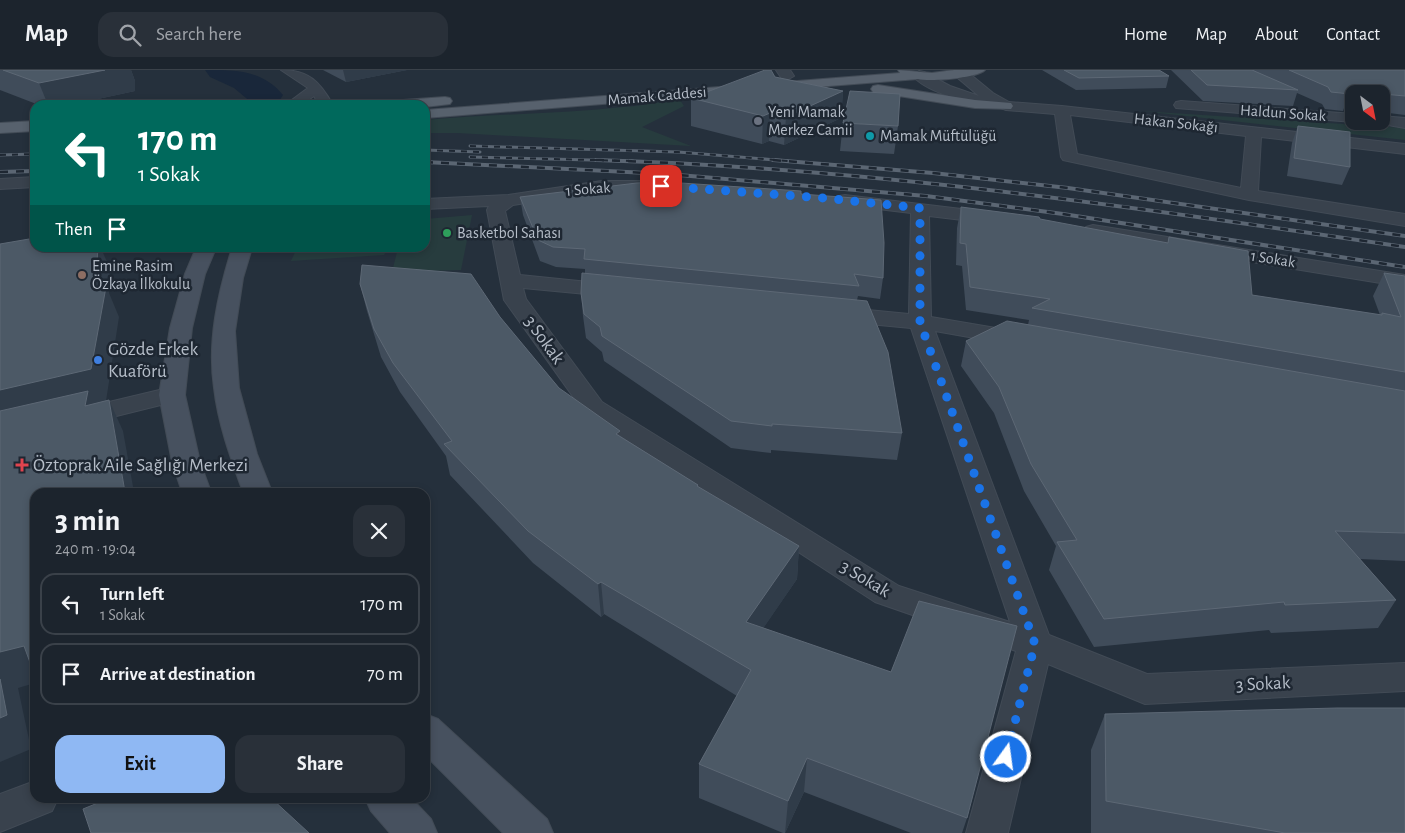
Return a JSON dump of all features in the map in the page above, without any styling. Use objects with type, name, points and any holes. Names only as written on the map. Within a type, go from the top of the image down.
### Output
[{"type":"main road","name":"Mamak Caddesi","points":[[430,102],[785,73],[855,70]]},
{"type":"main road","points":[[906,70],[920,75],[944,76],[958,71],[978,70]]},
{"type":"main road","name":"Mamak Caddesi","points":[[430,114],[920,75]]},
{"type":"main road","points":[[825,82],[975,104],[1006,106]]},
{"type":"main road","points":[[0,128],[30,126]]},
{"type":"main road","points":[[0,138],[30,136]]},
{"type":"main road","points":[[196,488],[186,462],[172,395],[181,328],[195,274],[204,252]]},
{"type":"main road","points":[[241,252],[233,278],[224,331],[226,388],[243,454],[256,488]]},
{"type":"main road","points":[[430,735],[532,833]]},
{"type":"main road","points":[[389,803],[416,833]]},
{"type":"street","points":[[288,70],[317,88],[323,100]]},
{"type":"street","name":"Hakan Sokağı","points":[[958,71],[988,96],[1006,106],[1062,110],[1405,149]]},
{"type":"street","points":[[920,75],[933,85],[963,97],[1006,106]]},
{"type":"street","points":[[299,100],[317,88]]},
{"type":"street","points":[[1294,99],[1331,116]]},
{"type":"street","name":"Haldun Sokak","points":[[1170,105],[1345,117]]},
{"type":"street","points":[[1150,106],[1062,110],[1069,157],[1250,195],[1405,220]]},
{"type":"street","points":[[1390,121],[1405,123]]},
{"type":"street","points":[[1250,195],[1254,131]]},
{"type":"street","points":[[0,184],[30,182]]},
{"type":"street","name":"1 Sokak","points":[[430,204],[508,200],[602,186],[671,186]]},
{"type":"street","points":[[824,198],[1016,220]]},
{"type":"street","name":"3 Sokak","points":[[508,200],[496,210],[515,300],[593,407],[887,594],[1035,644],[1145,689],[1405,677]]},
{"type":"street","points":[[920,208],[920,322],[1035,644],[987,833]]},
{"type":"street","name":"1 Sokak","points":[[1073,228],[1405,281]]},
{"type":"street","points":[[510,280],[637,293]]},
{"type":"street","points":[[813,311],[920,322],[1039,342]]},
{"type":"street","points":[[57,423],[172,395]]},
{"type":"street","points":[[0,813],[30,801]]},
{"type":"green space","points":[[680,100],[684,106],[642,127],[691,146],[430,133],[430,120],[638,106]]},
{"type":"green space","points":[[1141,111],[1345,124],[1345,130],[1405,128],[1405,140]]},
{"type":"green space","name":"Basketbol Sahası","points":[[472,215],[461,270],[392,272],[397,252],[430,252],[430,219]]},
{"type":"green space","points":[[295,252],[386,252],[384,255],[291,261]]},
{"type":"building","points":[[3,70],[105,70],[39,83]]},
{"type":"building","points":[[765,70],[771,70],[775,77],[843,91],[786,117],[770,113],[763,116],[691,98]]},
{"type":"building","points":[[1064,70],[1159,70],[1169,76],[1079,78]]},
{"type":"building","points":[[1191,70],[1252,70],[1298,90],[1207,85]]},
{"type":"building","points":[[1289,70],[1405,70],[1405,96],[1390,95],[1390,85],[1345,85],[1345,93],[1331,92],[1328,87]]},
{"type":"building","points":[[850,91],[900,94],[898,126],[843,123]]},
{"type":"building","points":[[1298,126],[1350,132],[1350,167],[1294,158]]},
{"type":"building","points":[[666,182],[801,191],[801,194],[881,200],[884,243],[883,278],[854,274],[859,286],[584,259],[585,249],[553,247],[538,240],[520,197],[637,183]]},
{"type":"building","points":[[961,207],[1039,217],[1040,219],[1168,243],[1169,237],[1248,251],[1252,295],[1401,317],[1384,273],[1405,276],[1405,372],[1032,308],[1050,299],[970,287],[966,244],[960,243]]},
{"type":"building","points":[[30,239],[30,252],[98,252],[95,289],[106,287],[91,369],[0,390],[0,244]]},
{"type":"building","points":[[362,265],[471,274],[500,317],[559,388],[620,431],[616,434],[697,486],[799,546],[746,622],[891,672],[919,601],[1017,626],[967,818],[807,758],[788,801],[699,764],[751,670],[601,582],[598,584],[528,531],[444,444],[452,441],[393,363],[374,329],[360,284]]},
{"type":"building","points":[[582,273],[867,301],[888,352],[902,433],[772,424],[772,426],[731,421],[602,336],[600,327],[584,314],[581,293]]},
{"type":"building","points":[[1007,321],[1405,391],[1405,533],[1335,531],[1396,600],[1285,605],[1284,602],[1104,619],[1057,542],[1077,540],[1031,464],[999,387],[966,341]]},
{"type":"building","points":[[88,391],[85,406],[109,400],[124,488],[30,488],[30,662],[24,646],[0,652],[0,411]]},
{"type":"building","points":[[0,679],[7,715],[0,718]]},
{"type":"building","points":[[1405,708],[1405,833],[1285,833],[1106,801],[1105,714]]},
{"type":"building","points":[[98,803],[276,803],[309,833],[91,833],[83,809]]},
{"type":"waterway","points":[[222,70],[246,81],[265,95]]},
{"type":"railway","points":[[470,146],[678,152],[788,161]]},
{"type":"railway","points":[[430,150],[480,152]]},
{"type":"railway","points":[[0,155],[30,154]]},
{"type":"railway","points":[[470,157],[602,160]]},
{"type":"railway","points":[[596,160],[602,160]]},
{"type":"railway","points":[[602,160],[633,161]]},
{"type":"railway","points":[[602,160],[698,164],[900,180],[1103,204],[1405,247]]},
{"type":"railway","points":[[773,160],[933,173],[1068,188],[1405,236]]},
{"type":"railway","points":[[430,162],[667,174],[926,196],[1063,214],[1405,267]]},
{"type":"railway","points":[[0,172],[30,171]]},
{"type":"place","name":"Yeni Mamak Merkez Camii","points":[[758,121]]},
{"type":"place","name":"Mamak Müftülüğü","points":[[870,136]]},
{"type":"place","name":"Basketbol Sahası","points":[[447,233]]},
{"type":"place","name":"Emine Rasim Özkaya İlkokulu","points":[[82,275]]},
{"type":"place","name":"Gözde Erkek Kuaförü","points":[[98,360]]},
{"type":"place","name":"Öztoprak Aile Sağlığı Merkezi","points":[[22,465]]},
{"type":"route","points":[[661,186],[824,198],[920,208],[920,322],[1035,644],[1006,757]]}]
